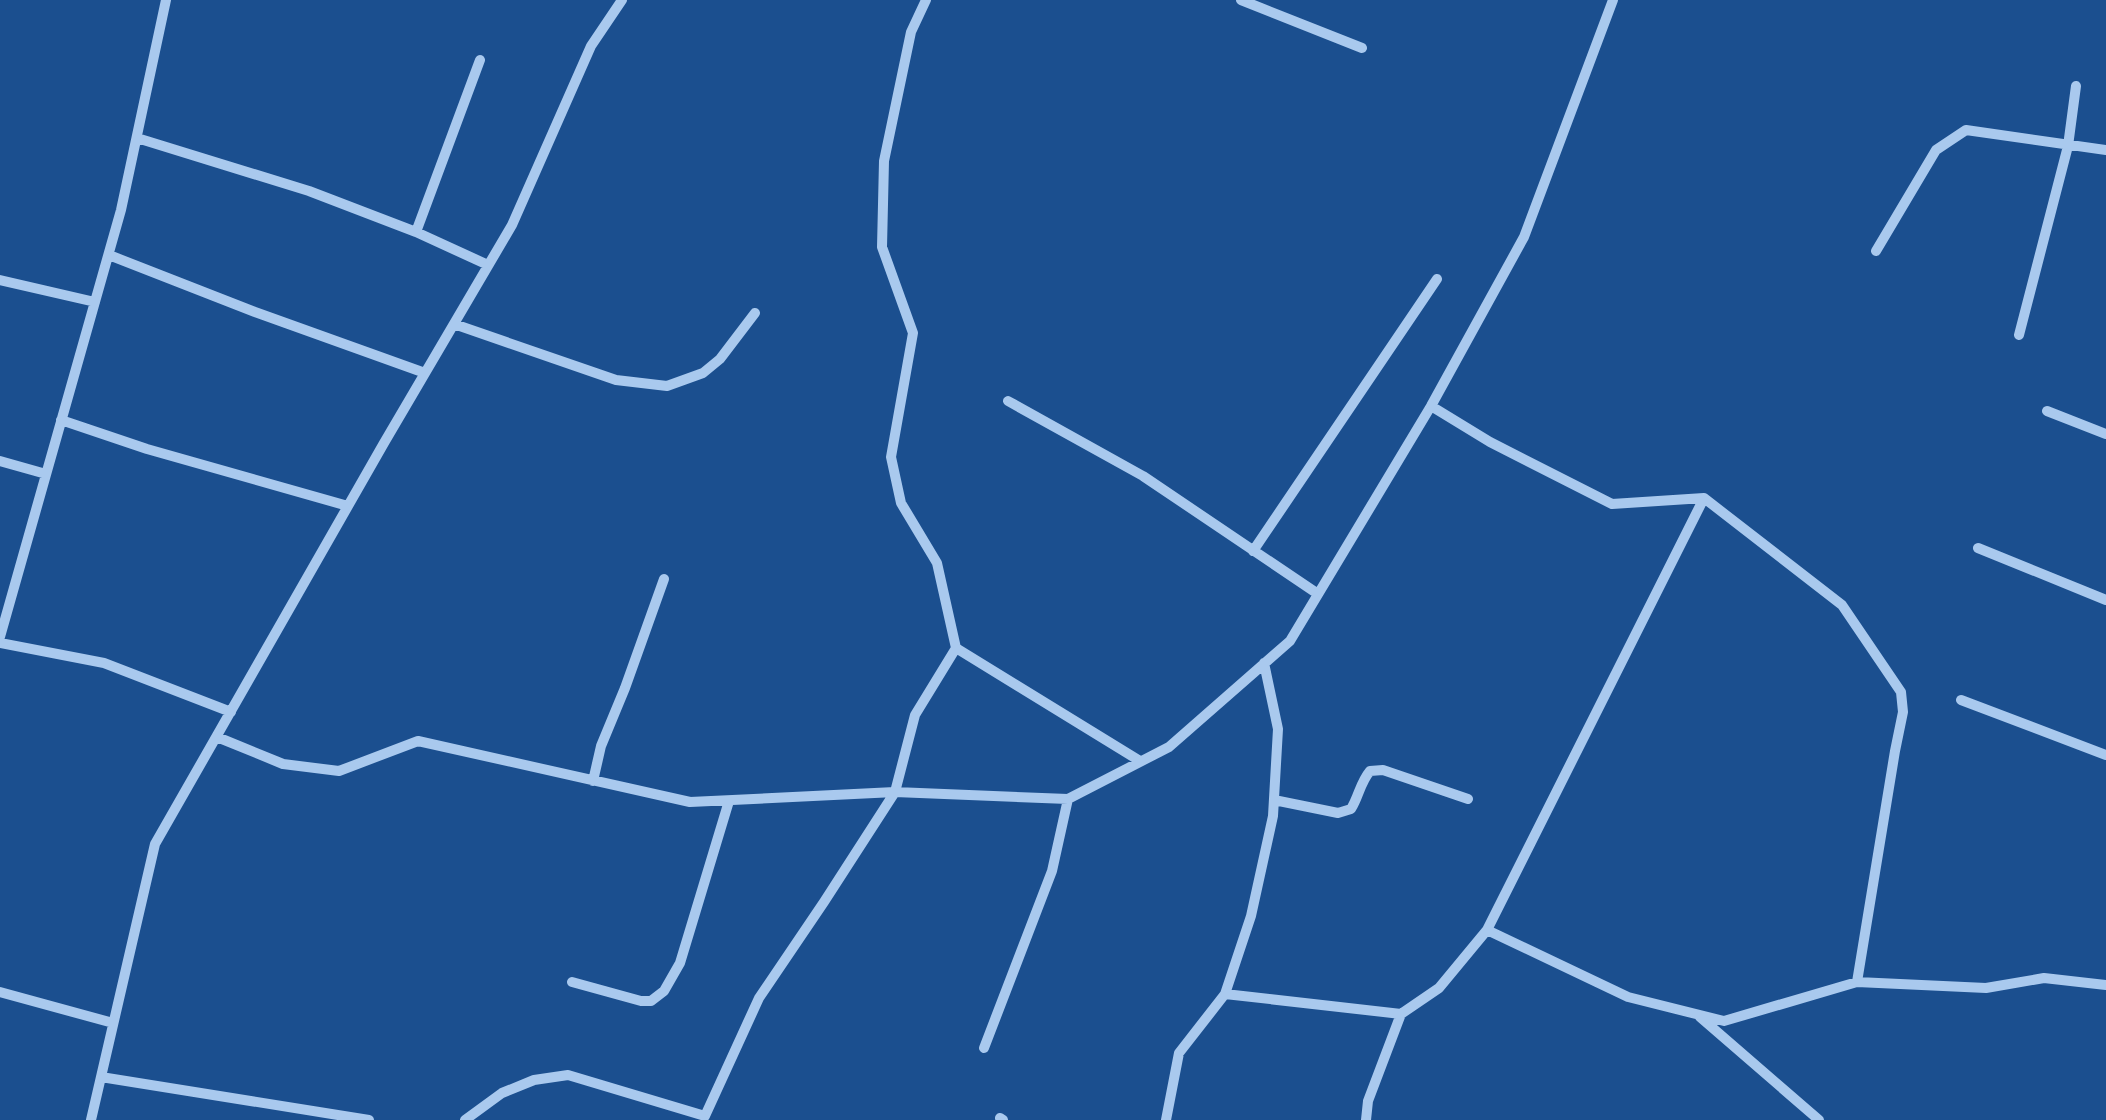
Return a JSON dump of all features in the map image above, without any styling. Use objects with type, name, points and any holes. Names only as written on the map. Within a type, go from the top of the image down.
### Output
[{"type":"street","points":[[0,637],[121,210],[166,0]]},
{"type":"street","points":[[91,1120],[156,844],[512,225],[591,46],[622,0]]},
{"type":"street","points":[[465,1120],[502,1093],[534,1080],[567,1075],[710,1118],[759,998],[895,792],[915,716],[956,648],[937,563],[901,503],[891,458],[913,333],[882,247],[884,161],[911,32],[926,0]]},
{"type":"street","points":[[1241,0],[1362,48]]},
{"type":"street","points":[[217,737],[283,764],[339,771],[418,741],[690,802],[895,792],[1068,799],[1169,747],[1290,640],[1431,406],[1524,237],[1613,0]]},
{"type":"street","points":[[416,232],[480,60]]},
{"type":"street","points":[[2019,335],[2068,146],[2076,86]]},
{"type":"street","points":[[1876,251],[1936,150],[1966,130],[2106,150]]},
{"type":"street","points":[[137,138],[309,191],[416,232],[488,266]]},
{"type":"street","points":[[109,255],[255,312],[425,373]]},
{"type":"street","points":[[1253,551],[1437,279]]},
{"type":"street","points":[[0,280],[95,302]]},
{"type":"street","points":[[454,324],[616,380],[667,386],[703,373],[720,359],[755,313]]},
{"type":"street","points":[[1008,401],[1143,476],[1318,594]]},
{"type":"street","points":[[1431,406],[1490,442],[1612,504],[1704,498],[1842,605],[1901,692],[1903,712],[1857,982]]},
{"type":"street","points":[[2047,411],[2106,434]]},
{"type":"street","points":[[61,420],[147,449],[348,507]]},
{"type":"street","points":[[0,461],[46,474]]},
{"type":"street","points":[[1366,1120],[1368,1101],[1401,1014],[1439,988],[1487,930],[1704,498]]},
{"type":"street","points":[[1978,548],[2106,600]]},
{"type":"street","points":[[593,781],[601,746],[625,688],[664,579]]},
{"type":"street","points":[[0,643],[104,663],[231,712]]},
{"type":"street","points":[[956,648],[1140,761]]},
{"type":"street","points":[[1166,1120],[1179,1053],[1225,994],[1251,916],[1273,816],[1278,729],[1264,663]]},
{"type":"street","points":[[1961,700],[2106,755]]},
{"type":"street","points":[[1274,800],[1338,813],[1351,809],[1362,780],[1370,771],[1383,770],[1468,799]]},
{"type":"street","points":[[984,1048],[1052,871],[1068,799]]},
{"type":"street","points":[[572,982],[641,1001],[651,1001],[664,992],[680,963],[729,801]]},
{"type":"street","points":[[1487,930],[1628,997],[1724,1021],[1857,982],[1986,988],[2044,978],[2106,985]]},
{"type":"street","points":[[0,992],[113,1023]]},
{"type":"street","points":[[1225,994],[1401,1014]]},
{"type":"street","points":[[1698,1015],[1819,1120]]},
{"type":"street","points":[[101,1077],[369,1120]]},
{"type":"street","points":[[288,1120],[290,1107]]}]
